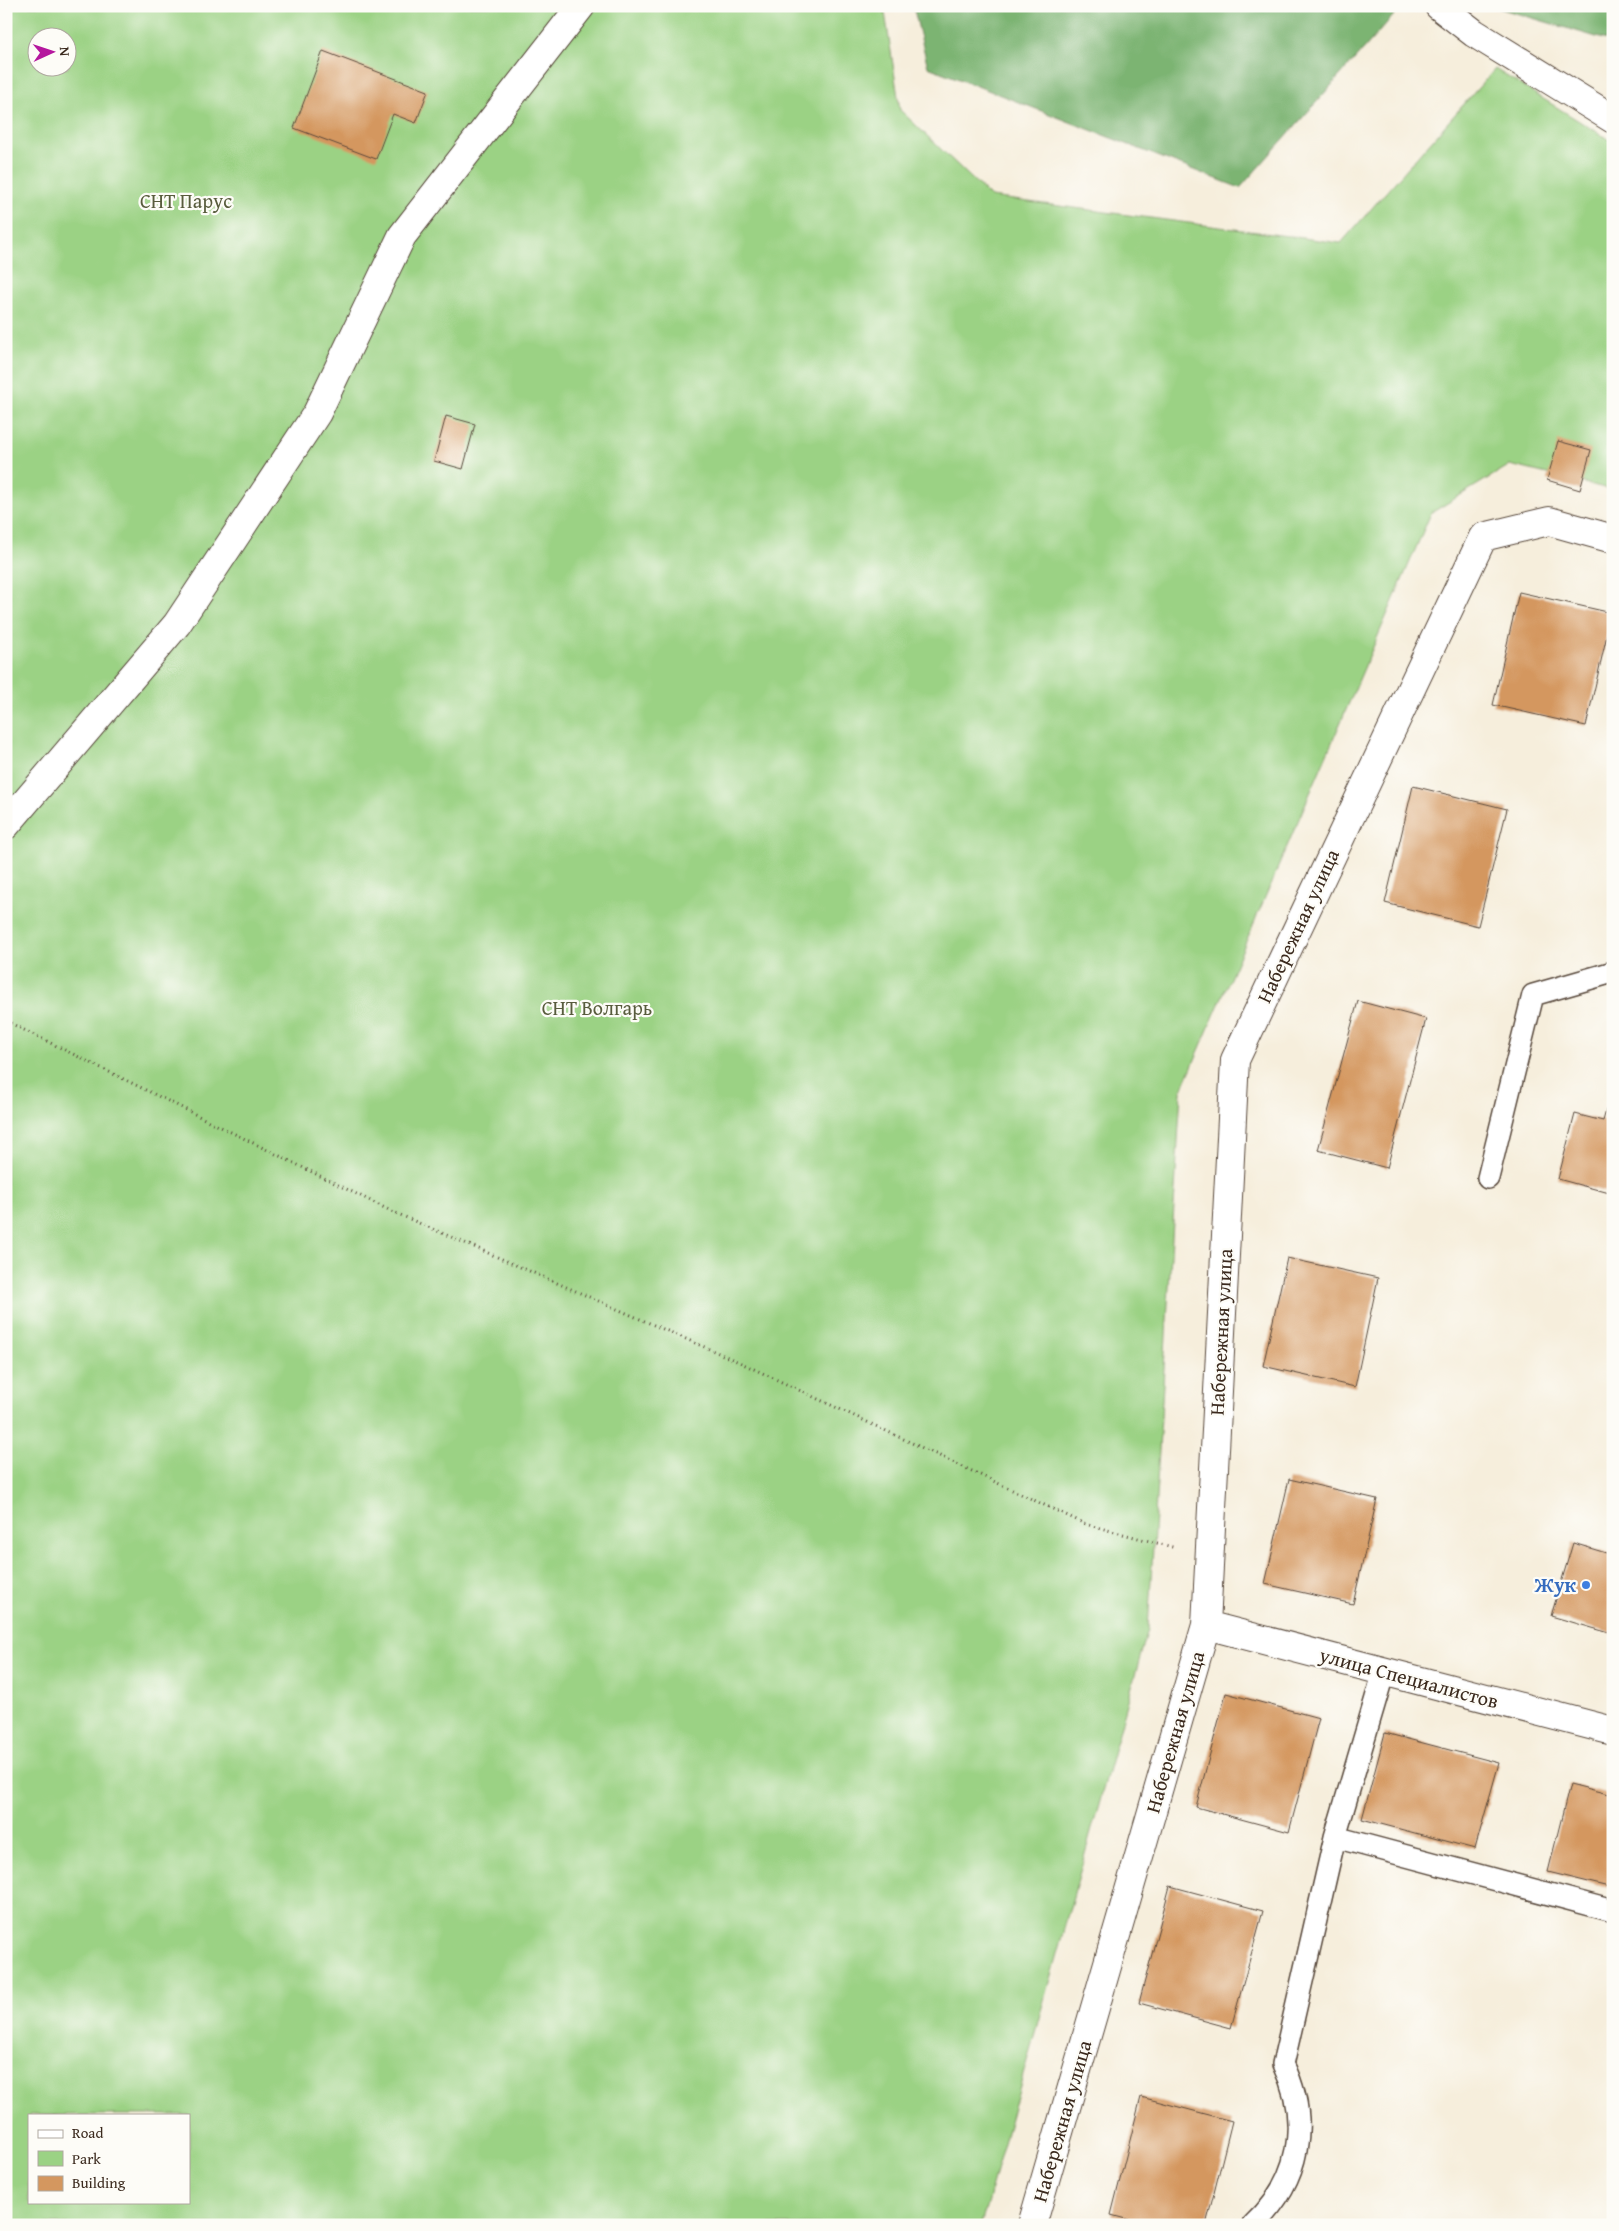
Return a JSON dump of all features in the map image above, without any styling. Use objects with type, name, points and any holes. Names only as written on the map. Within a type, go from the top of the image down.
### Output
[{"type":"street","points":[[6,825],[177,624],[317,413],[402,236],[581,6]]},
{"type":"street","points":[[1439,6],[1474,34],[1613,119]]},
{"type":"street","name":"Набережная улица","points":[[1032,2225],[1206,1625],[1235,1060],[1482,537],[1548,522],[1613,539]]},
{"type":"street","name":"улица Специалистов","points":[[1206,1625],[1613,1731]]},
{"type":"lane","points":[[1488,1178],[1533,995],[1613,972]]},
{"type":"lane","points":[[1253,2225],[1282,2191],[1293,2167],[1298,2135],[1297,2104],[1292,2082],[1282,2064],[1335,1838],[1384,1671]]},
{"type":"lane","points":[[1335,1838],[1613,1911]]},
{"type":"path","points":[[6,1021],[388,1210],[739,1362],[1085,1524],[1210,1558]]},
{"type":"green space","name":"СНТ Волгарь","points":[[6,6],[884,6],[900,110],[991,197],[1341,243],[1495,69],[1613,142],[1613,490],[1510,465],[1431,513],[1181,1092],[1148,1629],[981,2225],[6,2225]]},
{"type":"green space","points":[[913,6],[1402,6],[1240,188],[928,67]]},
{"type":"green space","points":[[1492,6],[1613,6],[1613,42]]},
{"type":"building","points":[[323,51],[428,91],[416,123],[393,114],[376,159],[294,128]]},
{"type":"building","points":[[446,416],[475,424],[463,469],[434,461]]},
{"type":"building","points":[[1558,441],[1591,450],[1580,490],[1547,480]]},
{"type":"building","points":[[1519,592],[1612,613],[1586,726],[1493,705]]},
{"type":"building","points":[[1413,786],[1507,809],[1478,926],[1385,903]]},
{"type":"building","points":[[1358,1001],[1426,1019],[1387,1168],[1318,1150]]},
{"type":"building","points":[[1612,1089],[1613,1194],[1558,1179],[1575,1114],[1603,1121]]},
{"type":"building","points":[[1287,1258],[1378,1278],[1355,1387],[1263,1366]]},
{"type":"building","points":[[1289,1479],[1377,1499],[1353,1604],[1265,1584]]},
{"type":"building","name":"Жук","points":[[1573,1543],[1613,1555],[1613,1634],[1551,1616]]},
{"type":"building","points":[[1226,1693],[1319,1718],[1289,1832],[1196,1807]]},
{"type":"building","points":[[1385,1733],[1499,1763],[1475,1849],[1362,1819]]},
{"type":"building","points":[[1570,1784],[1613,1795],[1613,1888],[1548,1872]]},
{"type":"building","points":[[1170,1886],[1263,1911],[1231,2028],[1139,2003]]},
{"type":"building","points":[[1141,2097],[1232,2121],[1206,2225],[1148,2225],[1111,2215]]},
{"type":"place","name":"Жук","points":[[1586,1585]]},
{"type":"park label","name":"СНТ Парус","points":[[186,201]]}]
